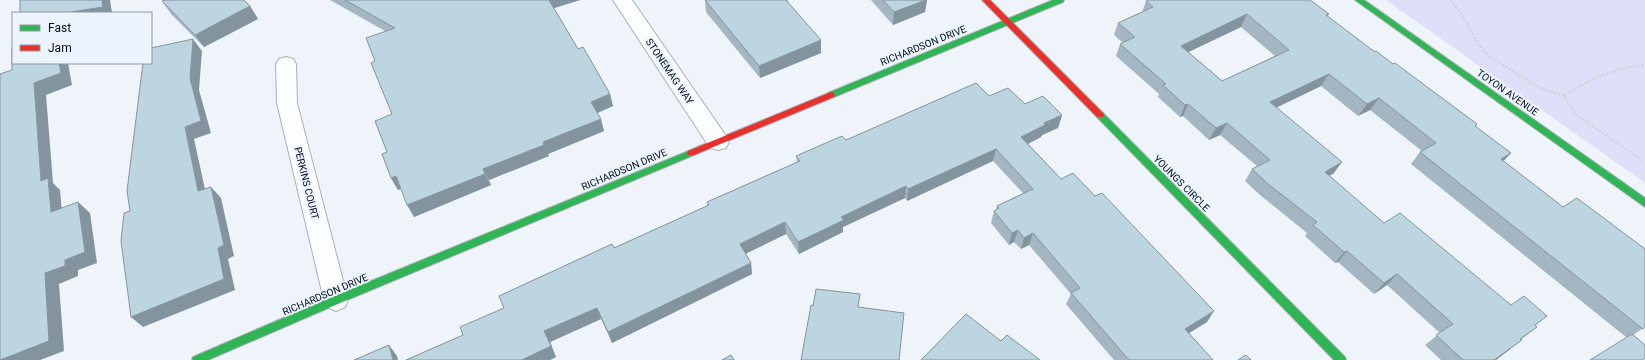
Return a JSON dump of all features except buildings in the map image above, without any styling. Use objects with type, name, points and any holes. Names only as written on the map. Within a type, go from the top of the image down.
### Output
[{"type":"street","name":"STONEMAG WAY","points":[[622,0],[718,142]]},
{"type":"street","name":"YOUNGS CIRCLE","points":[[986,0],[1341,360]]},
{"type":"street","name":"RICHARDSON DRIVE","points":[[197,360],[336,300],[1060,0]]},
{"type":"street","name":"TOYON AVENUE","points":[[1359,0],[1645,203]]},
{"type":"street","name":"PERKINS COURT","points":[[286,64],[287,104],[336,300]]},
{"type":"path","points":[[1450,0],[1461,14],[1478,44],[1489,56],[1538,87],[1564,96],[1576,115],[1645,162]]},
{"type":"path","points":[[1564,96],[1590,78],[1608,70],[1645,65]]},
{"type":"shaded area","points":[[1386,0],[1645,0],[1645,183]]},
{"type":"traffic: fast","points":[[831,95],[1060,0]]},
{"type":"traffic: fast","points":[[1359,0],[1645,203]]},
{"type":"traffic: fast","points":[[1100,115],[1341,360]]},
{"type":"traffic: fast","points":[[197,360],[336,300],[691,153]]},
{"type":"traffic: jam","points":[[986,0],[1100,115]]},
{"type":"traffic: jam","points":[[691,153],[831,95]]}]
